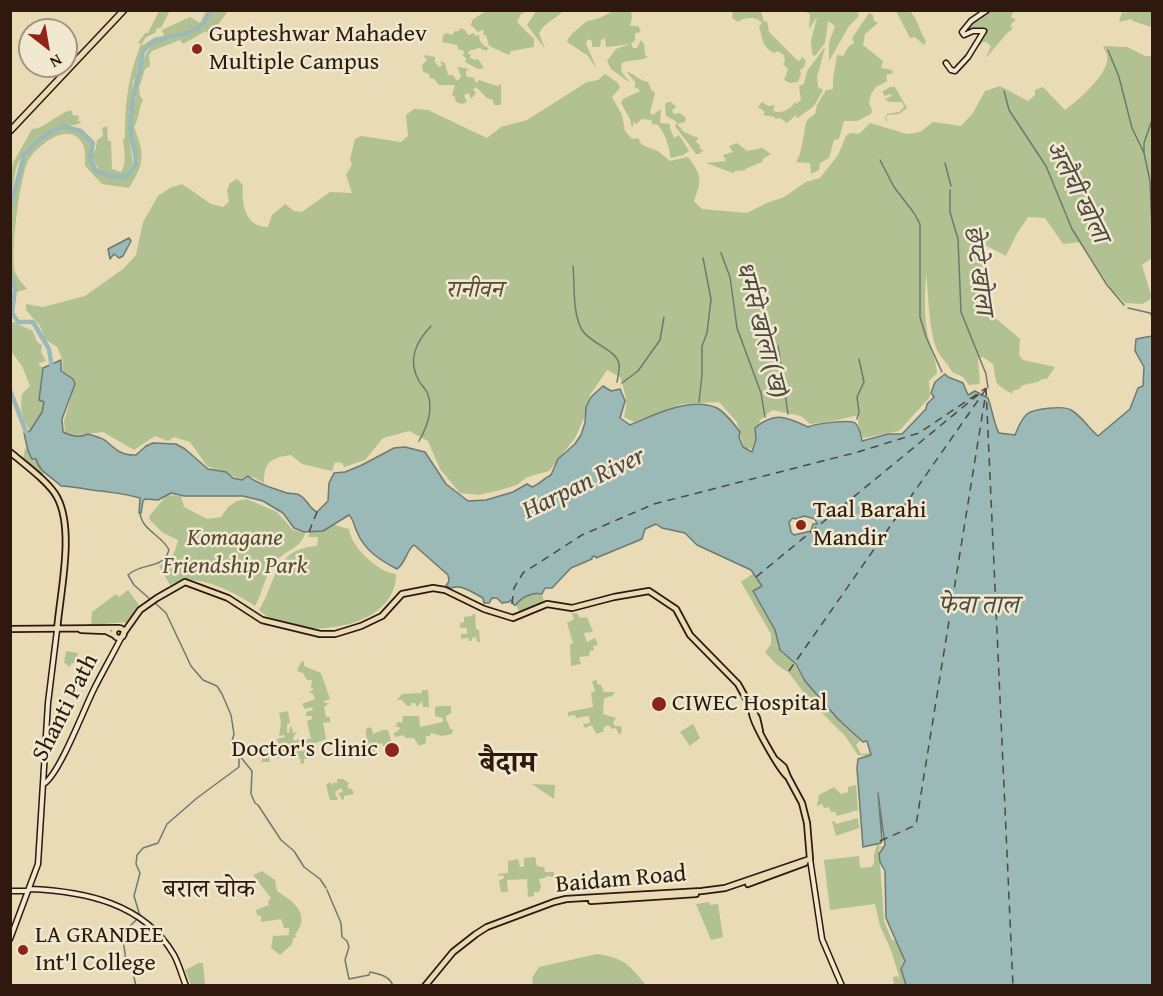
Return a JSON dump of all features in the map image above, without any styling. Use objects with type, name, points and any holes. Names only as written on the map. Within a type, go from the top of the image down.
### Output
[{"type":"highway","points":[[10,131],[124,10]]},
{"type":"main road","points":[[946,63],[951,70],[955,71],[968,57],[984,31],[973,31],[964,35],[963,31],[971,21],[987,10]]},
{"type":"main road","points":[[10,452],[52,491],[59,502],[67,544],[48,703],[38,864],[10,939]]},
{"type":"main road","points":[[123,635],[138,613],[150,602],[180,583],[186,582],[228,598],[262,620],[315,633],[330,634],[374,621],[386,612],[400,594],[427,588],[441,589],[484,609],[513,618],[547,604],[572,608],[649,591],[676,609],[690,635],[742,688],[759,722],[760,731],[776,760],[782,763],[799,795],[804,811],[808,860],[822,939],[842,986]]},
{"type":"main road","points":[[115,636],[114,631],[132,621]]},
{"type":"main road","points":[[79,629],[118,628],[123,630],[123,635]]},
{"type":"main road","points":[[10,629],[79,629],[106,631],[115,636],[123,635]]},
{"type":"main road","name":"Shanti Path","points":[[44,784],[50,779],[60,761],[123,635]]},
{"type":"main road","name":"Shanti Path","points":[[115,636],[117,646]]},
{"type":"main road","name":"Baidam Road","points":[[426,986],[455,954],[477,936],[554,905],[575,901],[714,893],[750,884],[808,860]]},
{"type":"main road","points":[[10,891],[71,892],[116,904],[154,929],[174,955],[186,986]]},
{"type":"green space","points":[[537,10],[564,11],[544,26],[539,33],[545,49],[527,25]]},
{"type":"green space","points":[[159,11],[172,11],[169,12],[161,28],[157,28],[155,33],[146,37],[141,45],[155,37],[164,36],[162,30],[190,17],[200,23],[206,11],[211,11],[203,25],[195,30],[150,44],[142,52],[136,75],[146,53],[153,44],[196,32],[202,28],[210,18],[212,11],[228,11],[214,30],[213,37],[208,37],[206,31],[183,44],[180,40],[152,51],[149,55],[150,66],[145,69],[139,88],[143,100],[134,127],[142,159],[129,188],[102,184],[85,166],[85,151],[82,143],[70,134],[54,137],[33,153],[22,181],[14,251],[16,274],[27,289],[17,292],[11,272],[10,221],[22,162],[34,146],[54,133],[68,129],[84,134],[91,143],[90,165],[98,171],[98,167],[91,158],[97,140],[103,136],[102,128],[107,126],[108,141],[111,141],[112,169],[121,172],[123,168],[127,101],[130,79],[141,44],[138,43],[145,33],[148,33]],"holes":[[[136,76],[134,92],[136,98],[132,120],[133,138],[139,161],[127,179],[98,171],[125,176],[133,164],[128,112],[133,81]]]},
{"type":"green space","points":[[486,11],[528,11],[521,14],[517,22],[534,39],[534,47],[511,51],[509,55],[489,46],[486,35],[483,35],[484,31],[478,32],[470,24],[472,20]]},
{"type":"green space","points":[[614,11],[631,11],[630,26],[638,26],[641,31],[635,33],[635,40],[631,44],[633,48],[637,48],[641,40],[644,44],[645,55],[648,57],[622,63],[621,71],[630,83],[611,69],[607,61],[616,49],[630,44],[606,47],[605,38],[601,40],[600,47],[592,47],[592,41],[588,39],[586,44],[597,69],[587,55],[567,42],[572,34],[587,21]]},
{"type":"green space","points":[[733,11],[761,11],[764,22],[767,21],[769,32],[797,60],[800,61],[802,57],[806,61],[800,70],[798,82],[790,83],[784,80],[788,69],[783,64],[784,55],[778,51],[774,53],[765,45],[759,26],[762,23],[750,18],[738,22],[732,18]]},
{"type":"green space","points":[[806,11],[857,11],[859,16],[849,26],[829,61],[829,43],[835,26],[828,21],[825,43],[815,56],[812,54],[811,41],[817,17],[809,29],[810,15]]},
{"type":"green space","points":[[896,11],[910,11],[926,41],[924,45],[915,37],[910,38]]},
{"type":"green space","points":[[989,11],[1014,11],[1011,17],[1016,20],[1011,24],[1012,30],[986,58],[991,46],[986,42],[975,50],[985,29],[965,33],[974,20]]},
{"type":"green space","points":[[1152,11],[1152,33],[1151,27],[1131,19],[1119,22],[1122,12]]},
{"type":"green space","points":[[869,13],[878,23],[865,34],[863,45],[883,61],[881,68],[892,70],[893,73],[886,75],[887,81],[876,87],[871,94],[869,103],[871,114],[857,121],[844,121],[839,139],[834,140],[829,158],[820,163],[819,170],[811,174],[810,163],[796,162],[807,120],[815,114],[817,105],[826,90],[833,89],[837,55],[843,56],[849,46],[854,43],[852,38]]},
{"type":"green space","points":[[460,28],[468,35],[474,33],[475,36],[479,35],[482,43],[489,48],[486,51],[479,48],[469,51],[468,54],[471,54],[470,58],[478,59],[484,68],[478,69],[465,62],[464,51],[458,49],[457,45],[442,42],[443,35],[447,33],[452,35]]},
{"type":"green space","name":"रानीवन","points":[[1103,46],[1127,47],[1145,56],[1152,56],[1152,258],[1142,265],[1151,295],[1150,300],[1142,304],[1125,303],[1111,289],[1081,242],[1063,244],[1045,218],[1028,217],[1006,256],[987,246],[977,255],[991,288],[980,283],[977,287],[993,316],[1020,339],[1019,355],[1023,360],[1055,367],[1047,379],[1021,386],[1020,389],[1012,391],[1013,394],[997,383],[993,364],[983,357],[978,358],[980,384],[969,385],[963,377],[952,372],[936,348],[930,320],[926,273],[926,324],[937,373],[929,381],[930,397],[899,431],[863,438],[858,423],[859,415],[810,424],[801,416],[772,410],[760,420],[752,449],[744,448],[737,422],[719,402],[682,404],[634,422],[624,417],[625,397],[620,377],[607,370],[590,395],[584,418],[575,438],[549,471],[527,477],[517,485],[479,495],[460,493],[440,469],[428,441],[409,431],[383,438],[365,460],[344,467],[342,463],[335,462],[332,471],[302,464],[291,455],[274,459],[267,465],[264,483],[253,477],[241,479],[207,466],[190,442],[174,437],[168,441],[155,436],[134,450],[103,432],[79,435],[65,433],[64,421],[75,384],[73,379],[65,375],[62,370],[63,361],[57,347],[45,339],[40,326],[26,310],[26,304],[43,307],[85,296],[123,269],[136,255],[143,222],[158,196],[170,188],[182,184],[211,204],[223,207],[229,202],[227,190],[230,183],[237,179],[243,185],[244,206],[249,218],[260,226],[268,227],[272,215],[285,204],[294,211],[302,212],[330,192],[352,193],[346,175],[352,164],[350,159],[355,139],[361,136],[401,142],[408,136],[406,115],[414,109],[428,110],[487,138],[501,127],[527,120],[587,82],[598,80],[605,74],[618,83],[620,88],[612,97],[622,115],[625,131],[632,139],[638,138],[642,145],[658,151],[670,161],[688,157],[693,163],[699,178],[694,201],[702,209],[747,213],[784,197],[806,182],[820,178],[838,155],[846,136],[851,133],[859,134],[870,123],[907,134],[920,132],[933,122],[961,126],[973,113],[985,91],[1000,86],[1028,101],[1035,95],[1035,90],[1043,87],[1065,110],[1092,86],[1104,70],[1107,55]]},
{"type":"green space","points":[[824,48],[817,77],[818,87],[823,90],[814,106],[797,118],[796,115],[787,123],[780,118],[775,119],[775,117],[763,115],[765,112],[758,107],[762,102],[768,106],[775,105],[773,111],[782,112],[801,100],[799,86],[804,84],[807,71]]},
{"type":"green space","points":[[424,56],[435,57],[435,62],[439,67],[442,65],[440,61],[445,63],[448,75],[453,75],[457,81],[461,77],[458,67],[469,69],[466,71],[466,76],[474,78],[476,83],[479,80],[497,86],[501,84],[501,105],[494,105],[493,100],[487,98],[476,87],[473,90],[476,93],[471,99],[469,93],[464,95],[467,102],[462,104],[456,102],[452,95],[455,85],[439,85],[430,78],[429,74],[423,72],[422,65],[427,60]]},
{"type":"green space","points":[[626,71],[648,82],[655,93],[650,113],[653,115],[661,109],[660,123],[670,124],[674,138],[679,135],[689,151],[671,158],[664,135],[651,120],[642,119],[636,124],[634,122],[632,128],[621,103],[623,99],[640,91],[638,87],[635,89],[635,82]]},
{"type":"green space","points":[[895,87],[907,108],[899,114],[888,115],[886,117],[888,123],[885,118],[887,114],[899,112],[904,107],[902,102],[889,102],[885,99],[892,96],[890,94],[885,96],[882,92]]},
{"type":"green space","points":[[668,102],[676,107],[672,110],[674,114],[680,113],[686,118],[685,122],[677,124],[684,132],[698,138],[696,142],[700,145],[700,149],[704,150],[699,154],[696,154],[675,126],[677,123],[666,116],[665,104]]},
{"type":"green space","points":[[71,110],[73,115],[79,116],[78,121],[82,122],[56,128],[36,140],[18,163],[11,202],[13,163],[32,129],[41,127]]},
{"type":"green space","points":[[737,143],[747,151],[762,148],[771,154],[762,162],[746,170],[733,173],[706,163],[726,161],[723,155],[733,152],[729,146]]},
{"type":"green space","points":[[13,322],[33,331],[37,342],[42,345],[41,352],[46,361],[38,364],[43,368],[39,400],[44,401],[42,412],[30,431],[23,418],[21,404],[22,394],[30,386],[22,366],[11,351],[11,324]]},
{"type":"green space","points":[[25,448],[36,459],[44,473],[41,477],[23,460]]},
{"type":"green space","name":"Komagane Friendship Park","points":[[167,495],[181,496],[184,507],[207,519],[221,517],[228,507],[237,501],[247,499],[277,512],[293,530],[305,533],[297,545],[274,564],[267,575],[255,606],[225,589],[202,581],[180,581],[170,585],[159,566],[172,556],[178,540],[163,533],[149,519]]},
{"type":"green space","points":[[334,525],[349,529],[354,543],[366,558],[382,569],[396,574],[392,594],[380,609],[362,620],[340,626],[317,628],[294,626],[274,620],[259,610],[284,560],[303,548],[317,546],[318,537],[308,537],[310,532],[323,531]]},
{"type":"green space","points":[[754,573],[762,586],[754,591],[775,630],[778,646],[783,654],[792,660],[805,681],[860,741],[856,745],[861,754],[871,753],[884,833],[881,834],[879,847],[895,845],[879,849],[884,921],[892,940],[895,940],[902,954],[904,963],[901,965],[907,985],[894,985],[893,977],[898,976],[899,980],[899,976],[880,926],[875,904],[830,910],[824,860],[859,856],[860,868],[871,867],[874,864],[878,842],[867,756],[858,755],[845,736],[810,701],[789,673],[765,652],[771,644],[771,634],[741,582]]},
{"type":"green space","points":[[128,590],[139,605],[127,622],[91,625],[92,612],[116,594],[119,597]]},
{"type":"green space","points":[[535,592],[542,594],[544,601],[520,613],[516,605]]},
{"type":"green space","points":[[572,613],[578,614],[580,618],[587,617],[593,632],[584,633],[587,642],[595,638],[598,645],[593,646],[594,650],[590,651],[589,656],[579,657],[581,664],[571,666],[570,645],[573,643],[567,623],[574,619]]},
{"type":"green space","points":[[475,614],[476,629],[479,630],[480,642],[477,642],[476,637],[472,638],[472,641],[468,638],[461,639],[461,634],[467,634],[467,628],[460,628],[460,623],[464,622],[464,617]]},
{"type":"green space","points":[[66,651],[78,653],[75,664],[67,666],[64,663]]},
{"type":"green space","points":[[304,661],[304,666],[321,673],[330,699],[324,701],[329,703],[324,707],[326,717],[330,717],[330,722],[323,723],[326,739],[300,749],[301,751],[306,750],[307,759],[304,759],[304,764],[300,763],[301,759],[296,756],[292,756],[292,761],[288,750],[282,758],[269,757],[270,762],[260,762],[270,742],[273,748],[279,748],[277,739],[285,737],[284,735],[279,736],[281,723],[279,713],[288,711],[290,723],[287,724],[287,732],[289,733],[292,727],[293,733],[297,732],[293,738],[294,741],[304,737],[311,739],[307,721],[312,719],[312,716],[306,716],[306,712],[313,710],[312,707],[305,709],[302,704],[315,699],[309,692],[314,689],[311,688],[312,680],[307,680],[303,673],[297,671],[301,662]]},
{"type":"green space","points":[[597,680],[597,684],[601,685],[604,692],[615,692],[612,696],[604,698],[603,714],[616,718],[613,722],[615,726],[621,726],[622,732],[619,735],[616,728],[612,729],[608,725],[603,728],[604,731],[596,734],[592,725],[585,728],[583,724],[590,723],[589,716],[576,718],[575,715],[568,716],[568,712],[593,707],[591,693],[595,691],[592,681]]},
{"type":"green space","points":[[422,690],[428,690],[429,707],[423,707],[422,701],[417,707],[415,703],[407,706],[402,700],[397,700],[402,694],[422,693]]},
{"type":"green space","points":[[451,706],[451,713],[446,716],[446,721],[450,729],[453,729],[452,734],[442,736],[431,733],[430,736],[426,736],[426,743],[419,746],[414,738],[405,738],[404,735],[396,737],[393,734],[400,729],[394,726],[397,722],[402,723],[403,716],[419,716],[420,727],[443,722],[443,718],[435,716],[435,707]]},
{"type":"green space","points":[[693,724],[700,738],[690,746],[680,732]]},
{"type":"green space","points":[[371,727],[373,734],[388,730],[392,743],[389,747],[383,746],[382,743],[379,744],[380,747],[374,757],[372,754],[362,756],[361,743],[364,745],[369,743],[366,729]]},
{"type":"green space","points":[[337,779],[343,779],[349,783],[347,786],[354,794],[344,796],[342,800],[338,793],[343,792],[341,788],[335,792],[338,800],[330,800],[326,785],[330,782],[333,786],[333,783],[337,783]]},
{"type":"green space","points":[[532,784],[555,785],[554,799]]},
{"type":"green space","points":[[856,785],[858,810],[837,816],[835,812],[831,812],[829,807],[824,808],[822,804],[817,806],[819,795],[834,787],[841,794],[848,792],[848,787]]},
{"type":"green space","points":[[858,818],[859,828],[836,836],[832,822],[836,824]]},
{"type":"green space","points":[[535,857],[537,866],[544,867],[545,872],[554,872],[554,877],[546,876],[539,879],[541,887],[539,892],[534,892],[534,896],[528,897],[527,879],[507,880],[508,892],[501,892],[499,881],[504,878],[503,875],[498,874],[508,873],[508,861],[518,859],[520,867],[524,867],[524,858]]},
{"type":"green space","points":[[262,871],[275,880],[277,891],[295,905],[301,915],[300,928],[295,935],[297,937],[293,938],[292,944],[280,955],[271,948],[273,936],[289,935],[289,928],[284,928],[281,919],[261,922],[261,916],[257,915],[256,910],[269,905],[268,901],[271,898],[253,875]]},
{"type":"green space","points":[[709,902],[710,905],[718,904],[723,937],[711,940],[696,904]]},
{"type":"green space","points":[[597,954],[620,960],[646,985],[533,985],[532,978],[539,967]]},
{"type":"green space","points":[[203,963],[205,984],[191,985],[185,970]]},
{"type":"water","points":[[129,238],[131,241],[123,256],[119,258],[114,254],[110,259],[108,249]]},
{"type":"water","name":"फेवा ताल","points":[[1152,336],[1152,985],[906,985],[901,969],[905,961],[886,918],[885,871],[879,854],[885,845],[878,793],[882,840],[881,843],[863,847],[857,768],[858,759],[871,755],[867,741],[863,742],[838,719],[805,681],[796,664],[780,650],[775,630],[753,591],[762,586],[751,570],[697,545],[685,533],[662,528],[656,524],[645,529],[642,539],[596,558],[592,557],[571,568],[552,588],[545,588],[542,594],[528,596],[516,605],[511,600],[502,603],[497,598],[484,603],[483,598],[467,590],[446,586],[449,581],[448,575],[414,545],[397,569],[385,562],[364,545],[349,515],[323,531],[304,532],[294,528],[283,513],[263,501],[243,496],[184,496],[171,493],[158,500],[145,499],[141,513],[139,513],[140,498],[61,486],[43,471],[36,459],[32,459],[24,433],[30,431],[42,412],[44,402],[39,400],[43,368],[61,360],[61,371],[73,379],[75,384],[62,419],[63,432],[76,436],[88,434],[104,440],[123,453],[136,455],[153,443],[176,444],[208,469],[226,472],[233,478],[242,480],[248,476],[266,486],[297,494],[317,512],[328,501],[329,483],[334,473],[345,472],[362,465],[394,448],[405,447],[425,452],[446,484],[468,501],[486,500],[513,492],[527,484],[532,487],[551,475],[558,459],[575,444],[581,435],[585,423],[586,407],[591,397],[603,386],[611,391],[620,389],[625,401],[620,418],[630,425],[684,405],[707,405],[717,408],[740,432],[739,437],[743,447],[752,452],[756,439],[755,428],[769,419],[781,417],[808,427],[832,422],[852,422],[858,427],[862,441],[888,434],[902,434],[926,409],[927,404],[934,397],[931,393],[935,382],[945,374],[963,383],[968,395],[975,391],[988,398],[999,433],[1015,435],[1021,421],[1030,412],[1062,408],[1075,413],[1098,436],[1130,409],[1138,388],[1143,386],[1144,367],[1135,351],[1136,339]],"holes":[[[804,516],[815,519],[817,524],[813,524],[811,531],[794,535],[791,532],[789,522],[793,518]]]},
{"type":"waterway","points":[[10,209],[24,155],[39,140],[65,127],[81,131],[93,143],[90,159],[96,171],[111,176],[126,177],[136,162],[131,134],[131,116],[143,52],[157,41],[198,28],[206,21],[211,10]]},
{"type":"waterway","points":[[1108,50],[1119,77],[1132,128],[1144,153],[1150,181],[1152,228]]},
{"type":"waterway","name":"अलैची खोला","points":[[1004,91],[1009,110],[1046,166],[1072,229],[1107,285],[1124,305]]},
{"type":"waterway","points":[[1144,153],[1144,143],[1152,120]]},
{"type":"waterway","points":[[880,160],[894,187],[920,224],[920,317],[926,337],[942,372]]},
{"type":"waterway","name":"छेप्टे खोला","points":[[945,163],[951,186]]},
{"type":"waterway","name":"छेप्टे खोला","points":[[950,190],[950,212],[958,239],[961,312],[986,374],[988,388]]},
{"type":"waterway","name":"धर्मसे खोला (ख)","points":[[721,253],[730,277],[737,328],[761,393],[765,417]]},
{"type":"waterway","points":[[699,402],[702,346],[707,333],[711,299],[703,258]]},
{"type":"waterway","points":[[573,266],[575,307],[579,323],[586,335],[617,359],[619,364],[617,382]]},
{"type":"waterway","points":[[10,273],[15,289],[12,313],[18,322],[33,322],[49,349],[52,368]]},
{"type":"waterway","points":[[1128,308],[1150,313],[1152,316]]},
{"type":"waterway","points":[[622,383],[638,371],[660,340],[664,317]]},
{"type":"waterway","points":[[419,441],[427,424],[430,404],[427,392],[415,373],[414,359],[417,345],[431,326]]},
{"type":"waterway","points":[[778,346],[788,414]]},
{"type":"waterway","points":[[857,419],[859,412],[857,397],[864,382],[859,359]]},
{"type":"waterway","points":[[10,390],[26,432]]},
{"type":"waterway","points":[[140,513],[144,524],[162,540],[169,550],[162,561],[139,568],[128,575],[134,585],[151,600]]},
{"type":"waterway","points":[[136,986],[132,969],[126,960],[123,940],[124,932],[140,916],[134,896],[140,873],[136,864],[137,855],[143,848],[158,843],[167,824],[239,767],[239,755],[233,748],[234,734],[231,715],[222,694],[217,686],[203,680],[191,666],[166,613],[155,603]]},
{"type":"waterway","points":[[239,755],[252,771],[251,794],[255,803],[281,840],[294,851],[304,867],[320,879],[326,888]]},
{"type":"waterway","points":[[327,890],[341,923],[342,937],[347,941],[349,947],[345,960],[349,979],[369,975],[370,972],[387,978],[393,986]]},
{"type":"ferry route","points":[[986,388],[1013,986]]},
{"type":"ferry route","points":[[512,604],[514,588],[523,573],[582,535],[654,504],[858,452],[919,433],[986,388]]},
{"type":"ferry route","points":[[789,671],[986,389]]},
{"type":"ferry route","points":[[880,841],[916,825],[986,392]]},
{"type":"ferry route","points":[[756,577],[979,394]]},
{"type":"ferry route","points":[[309,532],[317,512]]},
{"type":"place","name":"Gupteshwar Mahadev Multiple Campus","points":[[197,49]]},
{"type":"place","name":"Taal Barahi Mandir","points":[[801,525]]},
{"type":"place","name":"CIWEC Hospital","points":[[659,704]]},
{"type":"place","name":"Doctor's Clinic","points":[[392,750]]},
{"type":"place","name":"LA GRANDEE Int'l College","points":[[23,950]]},
{"type":"district","name":"बैदाम","points":[[508,764]]},
{"type":"district","name":"बराल चोक","points":[[209,890]]},
{"type":"water label","name":"Harpan River","points":[[584,484]]}]
